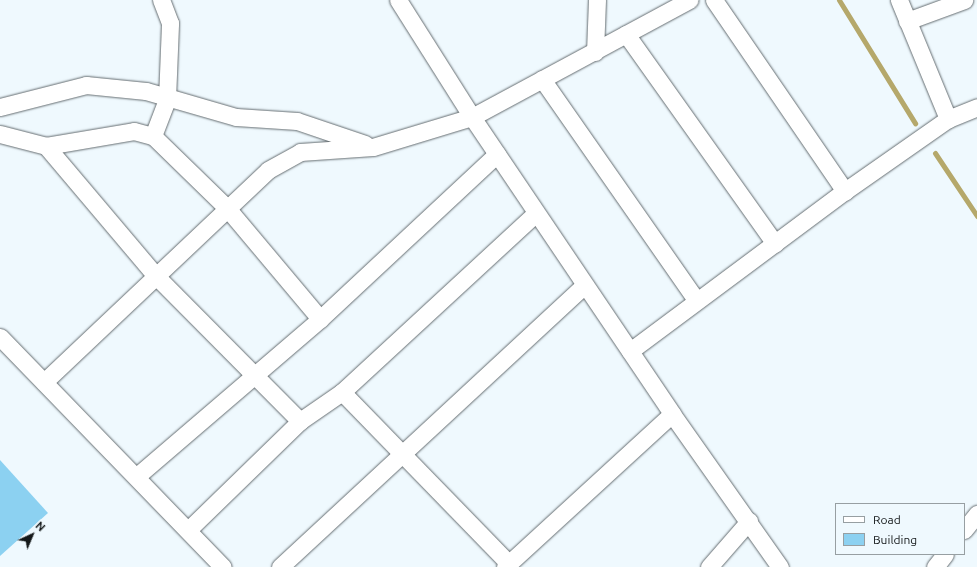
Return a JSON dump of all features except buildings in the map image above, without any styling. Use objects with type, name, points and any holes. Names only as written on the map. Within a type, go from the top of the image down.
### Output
[{"type":"street","points":[[152,136],[167,99],[170,23],[161,0]]},
{"type":"street","points":[[398,0],[472,117],[536,213],[672,414],[749,521],[780,567]]},
{"type":"street","points":[[595,52],[597,0]]},
{"type":"street","points":[[44,382],[155,275],[268,170],[300,152],[372,147],[472,117],[689,0]]},
{"type":"street","points":[[714,0],[845,191]]},
{"type":"street","points":[[899,0],[948,119]]},
{"type":"street","points":[[907,21],[964,0]]},
{"type":"street","points":[[626,34],[775,244]]},
{"type":"street","points":[[542,79],[696,300]]},
{"type":"street","points":[[0,108],[86,85],[146,91],[167,99],[236,117],[297,122],[372,147]]},
{"type":"street","points":[[630,351],[696,300],[775,244],[845,191],[948,119],[977,107]]},
{"type":"street","points":[[0,134],[46,146],[134,131],[152,136],[228,208],[320,319]]},
{"type":"street","points":[[46,146],[155,275],[300,421]]},
{"type":"street","points":[[137,476],[254,374],[320,319],[497,154]]},
{"type":"street","points":[[188,530],[300,421],[342,392],[536,213]]},
{"type":"street","points":[[280,567],[401,453],[585,285]]},
{"type":"street","points":[[0,337],[137,476],[223,567]]},
{"type":"street","points":[[342,392],[507,565],[672,414]]},
{"type":"street","points":[[965,529],[977,514]]},
{"type":"street","points":[[709,567],[749,521]]},
{"type":"street","points":[[935,567],[944,555]]},
{"type":"waterway","points":[[839,0],[915,123]]},
{"type":"waterway","points":[[935,153],[977,216]]}]
